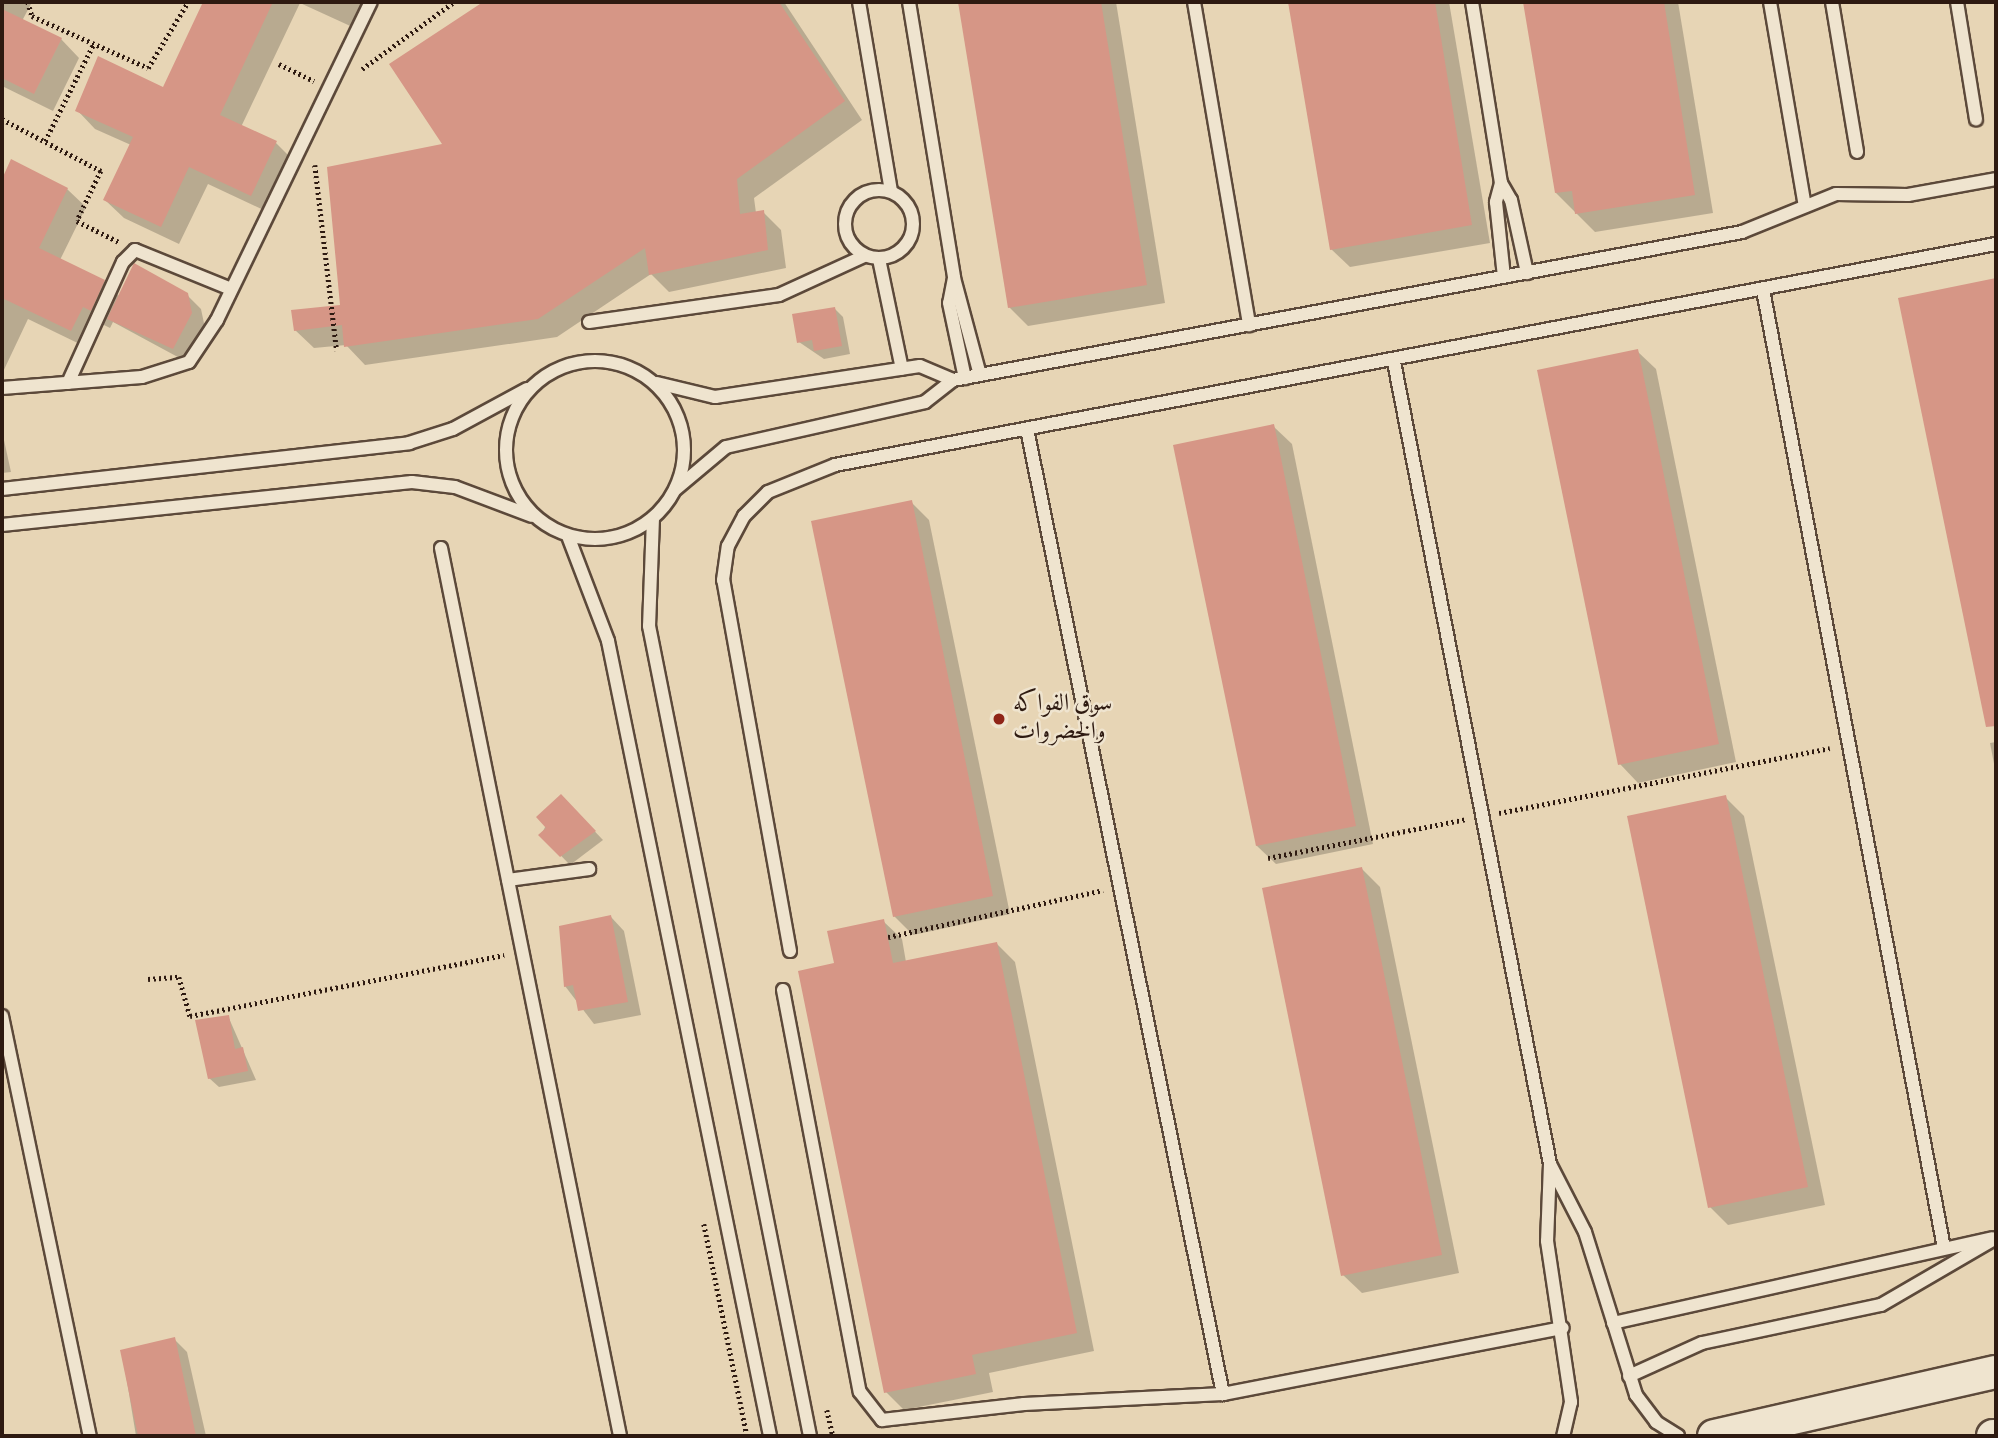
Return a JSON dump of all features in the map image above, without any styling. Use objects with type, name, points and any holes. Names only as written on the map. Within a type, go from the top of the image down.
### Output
[{"type":"street","points":[[1714,1436],[1996,1372]]},
{"type":"lane","points":[[2,388],[167,373],[189,362],[231,289],[327,87],[371,2]]},
{"type":"lane","points":[[589,321],[779,295],[864,256],[879,259],[898,252],[912,237],[911,209],[891,191],[859,2]]},
{"type":"lane","points":[[909,2],[954,278],[980,375]]},
{"type":"lane","points":[[1194,2],[1249,325]]},
{"type":"lane","points":[[1472,2],[1502,183],[1511,200],[1527,272]]},
{"type":"lane","points":[[1770,2],[1805,205]]},
{"type":"lane","points":[[1832,2],[1857,152]]},
{"type":"lane","points":[[1957,2],[1976,119]]},
{"type":"lane","points":[[2,525],[412,482],[455,486],[536,518],[568,536],[598,540],[627,534],[653,519],[676,489],[726,447],[925,402],[959,379],[1742,232],[1836,194],[1908,195],[1996,178]]},
{"type":"lane","points":[[1502,183],[1496,202],[1504,277]]},
{"type":"lane","points":[[864,256],[845,233],[848,211],[862,193],[891,191]]},
{"type":"lane","points":[[790,951],[725,614],[728,546],[744,516],[768,492],[798,476],[1028,434],[1996,244]]},
{"type":"lane","points":[[68,383],[123,262],[135,250],[231,289]]},
{"type":"lane","points":[[879,259],[902,369]]},
{"type":"lane","points":[[954,278],[949,303],[959,379]]},
{"type":"lane","points":[[1763,290],[1944,1248]]},
{"type":"lane","points":[[2,489],[409,443],[464,425],[561,366],[594,360],[626,365],[655,382],[715,397],[902,369],[938,370],[959,379]]},
{"type":"lane","points":[[1394,362],[1550,1164],[1547,1241],[1563,1328],[1571,1402],[1563,1436]]},
{"type":"lane","points":[[655,382],[684,432],[676,489]]},
{"type":"lane","points":[[533,384],[512,415],[505,452],[513,488],[536,518]]},
{"type":"lane","points":[[1028,434],[1223,1394]]},
{"type":"lane","points":[[653,519],[649,626],[810,1436]]},
{"type":"lane","points":[[568,536],[608,641],[770,1436]]},
{"type":"lane","points":[[441,548],[620,1436]]},
{"type":"lane","points":[[508,880],[589,869]]},
{"type":"lane","points":[[783,990],[860,1392],[872,1414],[894,1423],[1024,1404],[1223,1394],[1563,1328]]},
{"type":"lane","points":[[2,1016],[90,1436]]},
{"type":"lane","points":[[1550,1164],[1585,1231],[1629,1376],[1656,1422],[1678,1436]]},
{"type":"lane","points":[[1612,1323],[1996,1238]]},
{"type":"lane","points":[[1629,1376],[1702,1343],[1881,1305],[1996,1238]]},
{"type":"path","points":[[28,2],[32,16],[142,68],[153,66],[188,2]]},
{"type":"path","points":[[359,72],[454,2]]},
{"type":"path","points":[[45,141],[93,45]]},
{"type":"path","points":[[279,64],[327,87]]},
{"type":"path","points":[[2,119],[101,171],[77,221],[135,250]]},
{"type":"path","points":[[319,152],[315,164],[337,351]]},
{"type":"path","points":[[1268,858],[1848,744]]},
{"type":"path","points":[[888,937],[1120,886]]},
{"type":"path","points":[[148,979],[179,977],[190,1016],[522,951]]},
{"type":"path","points":[[703,1218],[747,1436]]},
{"type":"building","points":[[203,2],[273,2],[220,115],[277,141],[251,196],[189,167],[161,227],[103,200],[133,137],[75,111],[98,56],[163,87]]},
{"type":"building","points":[[483,2],[779,2],[845,101],[737,179],[740,214],[764,210],[768,250],[649,275],[645,248],[538,319],[344,347],[342,325],[294,331],[291,310],[340,305],[327,167],[442,144],[389,64]]},
{"type":"building","points":[[958,2],[1101,2],[1147,285],[1008,308]]},
{"type":"building","points":[[1288,2],[1435,2],[1472,225],[1330,250]]},
{"type":"building","points":[[1523,2],[1664,2],[1695,195],[1575,214],[1572,191],[1555,193]]},
{"type":"building","points":[[2,9],[62,38],[34,94],[2,78]]},
{"type":"building","points":[[11,159],[68,188],[39,248],[105,280],[91,311],[83,307],[71,331],[2,298],[2,179]]},
{"type":"building","points":[[134,263],[188,293],[192,313],[173,349],[107,319]]},
{"type":"building","points":[[1996,278],[1996,726],[1986,727],[1898,298]]},
{"type":"building","points":[[835,307],[842,346],[814,351],[812,340],[797,343],[792,314]]},
{"type":"building","points":[[1638,349],[1719,744],[1618,765],[1537,370]]},
{"type":"building","points":[[1274,424],[1356,826],[1256,846],[1173,445]]},
{"type":"building","points":[[912,500],[993,896],[893,917],[811,521]]},
{"type":"building","points":[[561,794],[596,831],[560,857],[538,835],[546,828],[536,817]]},
{"type":"building","points":[[1726,795],[1808,1187],[1708,1208],[1627,816]]},
{"type":"building","points":[[1362,867],[1442,1255],[1341,1276],[1262,888]]},
{"type":"building","points":[[611,915],[628,1002],[578,1011],[573,985],[564,987],[559,926]]},
{"type":"building","points":[[884,919],[893,963],[997,942],[1077,1333],[972,1355],[976,1374],[884,1393],[798,971],[834,963],[827,931]]},
{"type":"building","points":[[229,1015],[235,1049],[243,1047],[248,1071],[208,1079],[195,1020]]},
{"type":"building","points":[[175,1337],[196,1436],[138,1436],[120,1350]]},
{"type":"place","name":"سوق الفواكه والخضروات","points":[[999,719]]}]
